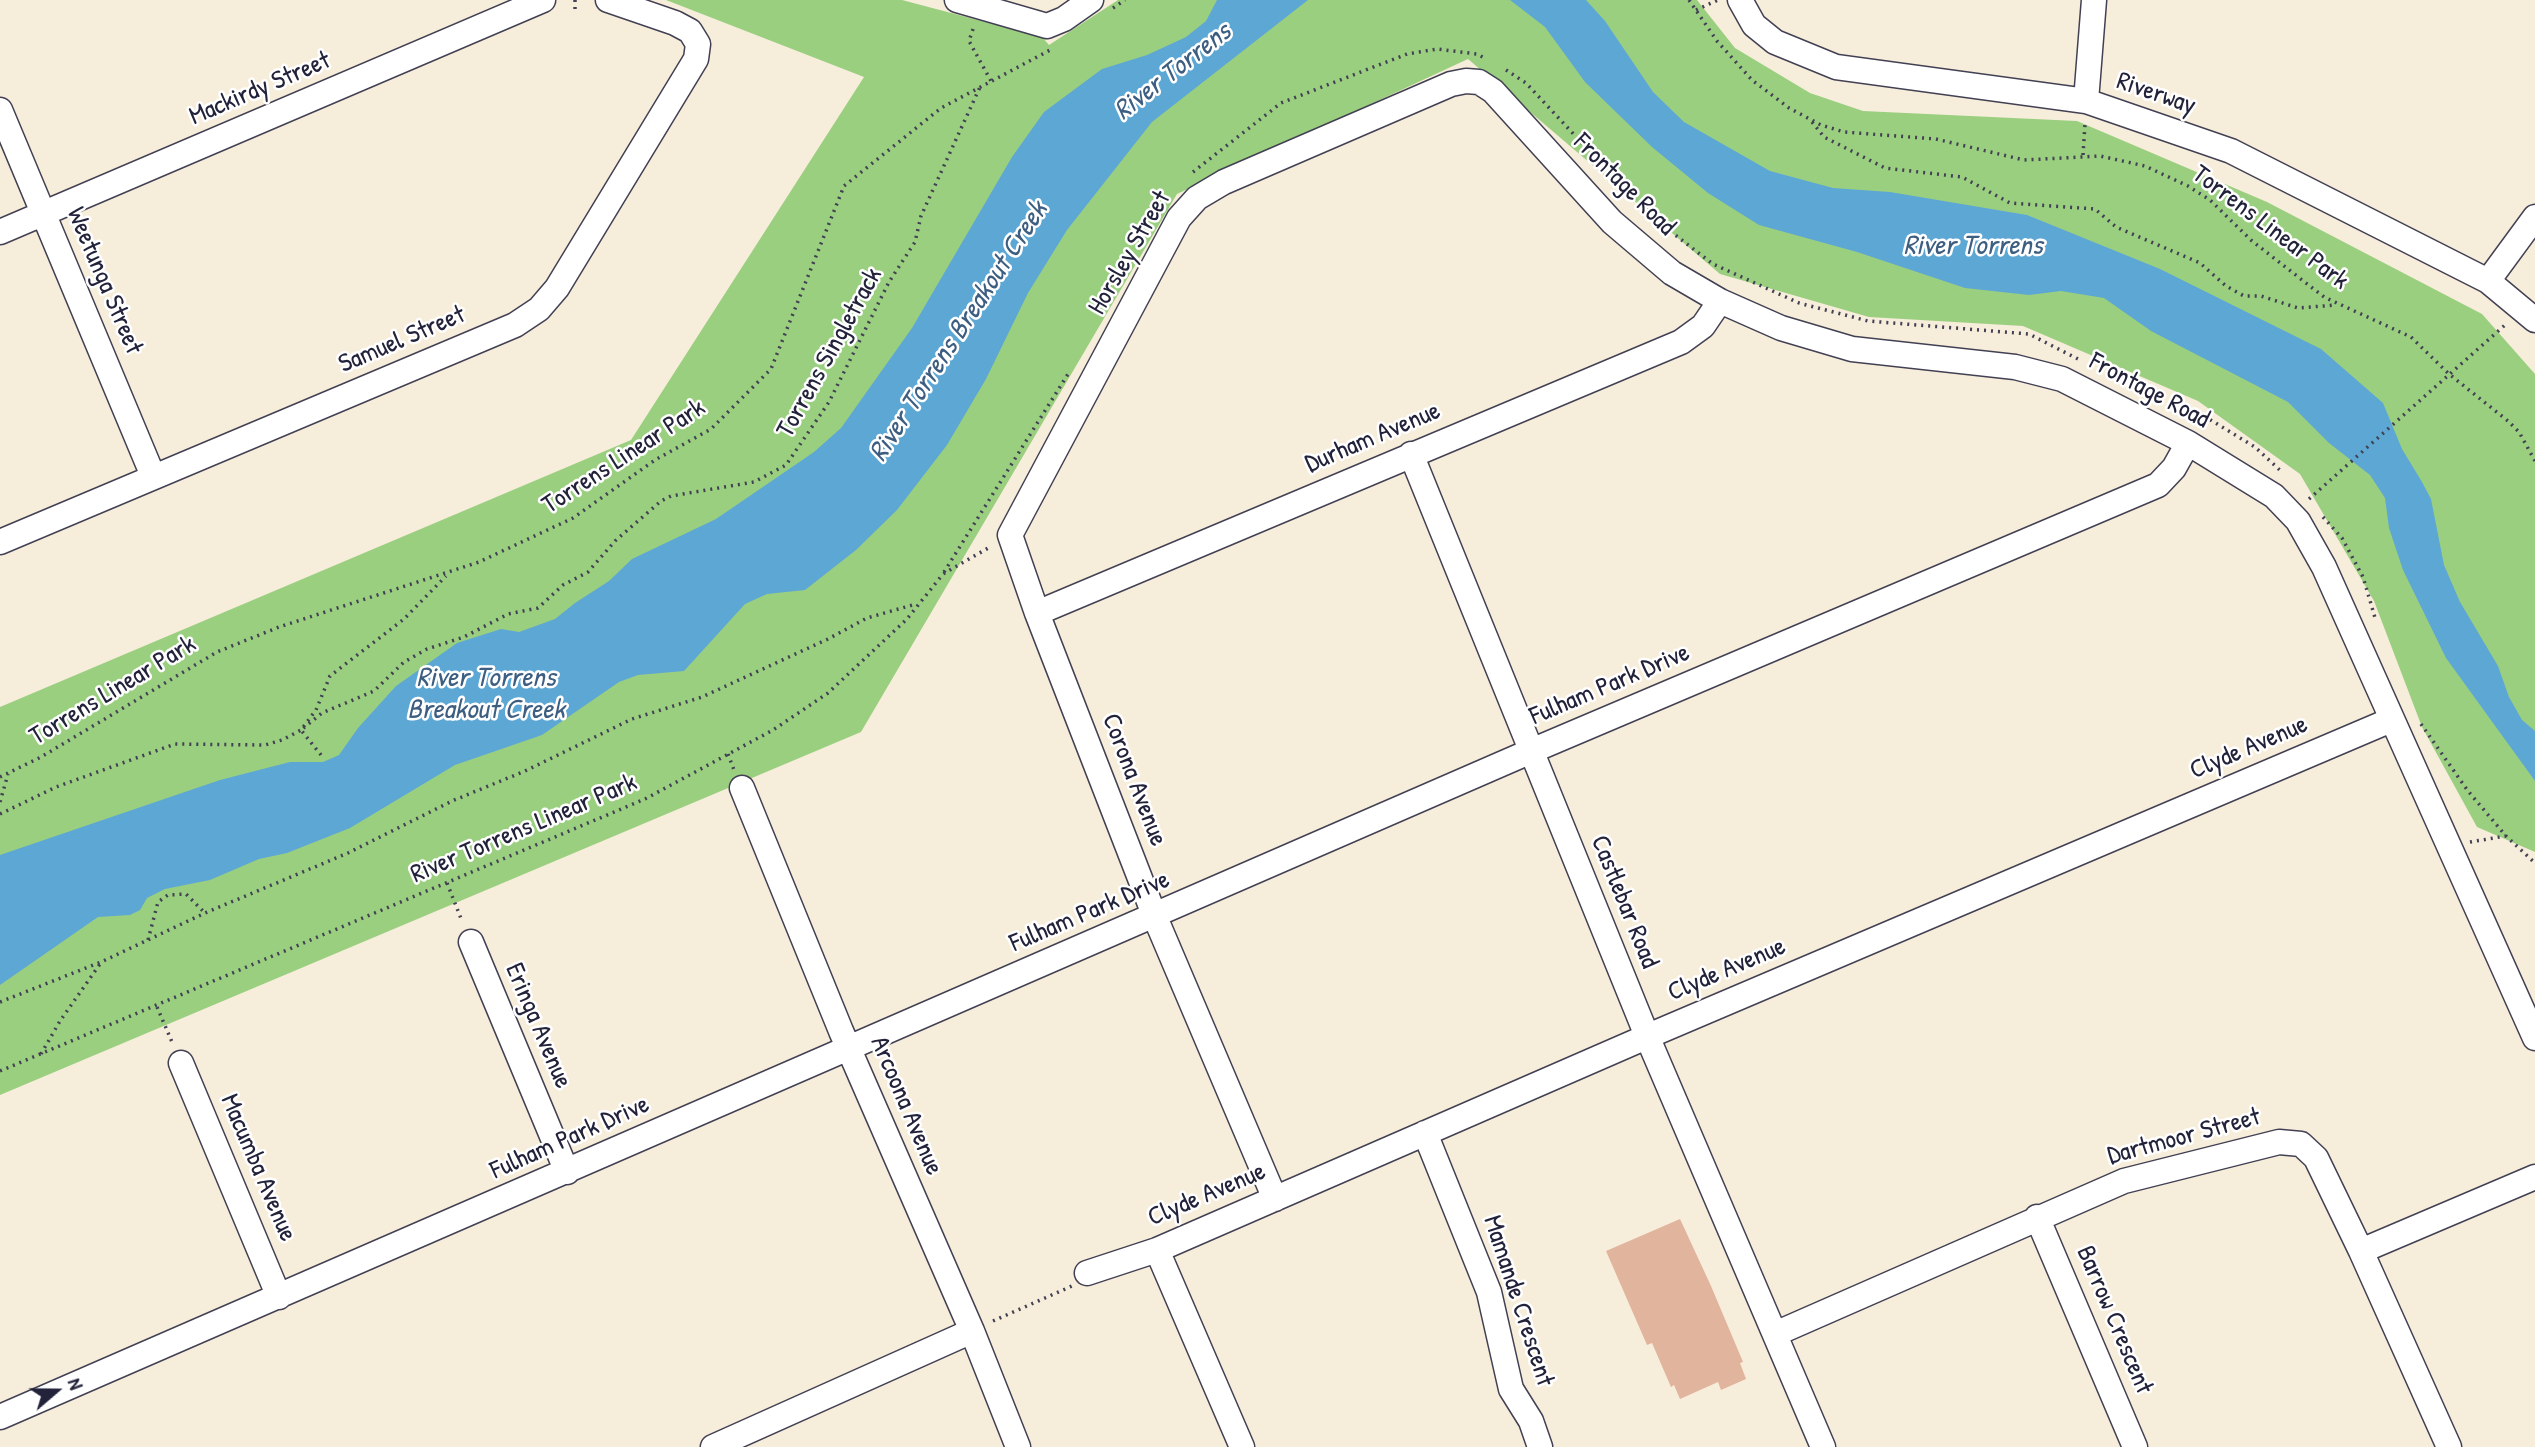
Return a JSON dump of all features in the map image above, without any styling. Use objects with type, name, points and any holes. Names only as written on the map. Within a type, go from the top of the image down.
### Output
[{"type":"street","name":"Mackirdy Street","points":[[0,232],[543,0]]},
{"type":"street","name":"Samuel Street","points":[[0,542],[515,325],[539,309],[557,288],[691,71],[698,44],[690,32],[675,23],[608,0]]},
{"type":"street","name":"Riverway","points":[[1740,0],[1754,25],[1775,42],[1836,67],[2086,101],[2231,151],[2488,281],[2529,314]]},
{"type":"street","points":[[2086,101],[2094,0]]},
{"type":"street","points":[[968,3],[1047,26],[1097,8]]},
{"type":"street","name":"Frontage Road","points":[[1479,82],[1493,91],[1612,222],[1672,273],[1720,301],[1781,328],[1852,349],[2015,367],[2062,379],[2188,443],[2274,496],[2298,521],[2324,567],[2535,1038]]},
{"type":"street","name":"Horsley Street","points":[[1010,536],[1179,218],[1197,198],[1224,183],[1451,84],[1479,82]]},
{"type":"street","name":"Weetunga Street","points":[[0,110],[153,476]]},
{"type":"street","points":[[2488,281],[2535,217]]},
{"type":"street","name":"Durham Avenue","points":[[1037,613],[1681,342],[1703,326],[1720,301]]},
{"type":"street","name":"Fulham Park Drive","points":[[0,1416],[1155,917],[1529,752],[2158,485],[2174,468],[2188,443]]},
{"type":"street","name":"Castlebar Road","points":[[1411,454],[1529,752],[1823,1447]]},
{"type":"street","name":"Corona Avenue","points":[[1010,536],[1037,613],[1155,917],[1275,1199]]},
{"type":"street","name":"Clyde Avenue","points":[[1091,1271],[1157,1250],[1647,1036],[2391,720]]},
{"type":"street","name":"Arcoona Avenue","points":[[742,788],[848,1048],[972,1331],[1018,1447]]},
{"type":"street","name":"Eringa Avenue","points":[[471,942],[567,1172]]},
{"type":"street","name":"Macumba Avenue","points":[[181,1063],[279,1297]]},
{"type":"street","name":"Mamande Crescent","points":[[1425,1133],[1489,1292],[1511,1389],[1531,1421],[1540,1447]]},
{"type":"street","name":"Dartmoor Street","points":[[1775,1334],[2124,1181],[2279,1142],[2301,1144],[2316,1158],[2449,1447]]},
{"type":"street","points":[[2361,1251],[2535,1177]]},
{"type":"street","name":"Barrow Crescent","points":[[2037,1217],[2135,1447]]},
{"type":"street","points":[[1157,1250],[1242,1447]]},
{"type":"street","points":[[713,1447],[972,1331]]},
{"type":"path","points":[[575,0],[575,13]]},
{"type":"path","points":[[1097,8],[1125,0]]},
{"type":"path","name":"Torrens Linear Park","points":[[1689,0],[1717,41],[1752,80],[1811,120],[1844,132],[1911,135],[2024,160],[2083,156],[2145,166],[2188,186],[2223,210],[2252,241],[2281,265],[2339,305],[2411,337],[2449,374],[2508,421],[2519,432],[2535,461]]},
{"type":"path","points":[[1696,10],[1718,0]]},
{"type":"path","points":[[968,3],[970,41],[991,81]]},
{"type":"path","name":"Torrens Linear Park","points":[[0,777],[217,652],[279,627],[449,574],[573,518],[655,460],[711,429],[771,369],[844,186],[941,108],[1057,46]]},
{"type":"path","points":[[1479,82],[1495,64],[1526,83],[1649,215],[1713,264],[1799,303],[1868,321],[2029,334],[2087,366]]},
{"type":"path","name":"Torrens Singletrack","points":[[0,814],[56,787],[175,744],[265,745],[301,730],[322,713],[374,691],[404,662],[427,649],[464,637],[508,614],[538,608],[563,585],[588,572],[615,541],[661,501],[671,496],[754,482],[786,465],[829,402],[889,282],[915,242],[921,216],[980,86]]},
{"type":"path","points":[[2083,156],[2086,101]]},
{"type":"path","points":[[1811,120],[1824,137],[1885,168],[1962,177],[2010,203],[2095,209],[2116,227],[2200,262],[2226,286],[2244,296],[2262,296],[2298,307],[2339,305]]},
{"type":"path","points":[[2327,483],[2449,374],[2529,314]]},
{"type":"path","points":[[2170,410],[2209,419],[2255,447],[2289,479]]},
{"type":"path","points":[[2302,493],[2342,538],[2363,577],[2378,628]]},
{"type":"path","name":"River Torrens Linear Park","points":[[0,1071],[645,799],[773,730],[853,673],[907,620],[943,574],[1010,536]]},
{"type":"path","points":[[321,755],[301,730],[316,710],[330,676],[404,619],[449,574]]},
{"type":"path","points":[[0,1002],[101,962],[205,913],[348,853],[452,801],[632,719],[702,697],[867,618],[918,604]]},
{"type":"path","points":[[2417,718],[2468,791],[2506,836],[2535,863]]},
{"type":"path","points":[[0,802],[8,774]]},
{"type":"path","points":[[2449,845],[2506,836]]},
{"type":"path","points":[[447,883],[471,942]]},
{"type":"path","points":[[148,940],[158,902],[168,895],[186,894],[205,913]]},
{"type":"path","points":[[41,1054],[60,1021],[101,962]]},
{"type":"path","points":[[157,1006],[181,1063]]},
{"type":"path","points":[[972,1331],[1070,1287],[1091,1271]]},
{"type":"green space","points":[[666,0],[902,0],[1042,37],[1049,45],[1118,0],[1697,0],[1735,48],[1810,93],[1863,111],[2077,121],[2267,202],[2482,314],[2535,374],[2535,852],[2477,827],[2422,727],[2374,601],[2300,474],[2198,401],[2023,326],[1869,317],[1720,274],[1468,59],[1177,194],[861,732],[0,1095],[0,707],[631,440],[864,77]]},
{"type":"water","name":"River Torrens Breakout Creek","points":[[1217,0],[1308,0],[1152,122],[1067,230],[1028,293],[986,379],[947,445],[897,510],[856,550],[805,590],[767,594],[745,604],[684,671],[638,675],[619,682],[542,735],[455,765],[350,828],[287,853],[259,859],[210,880],[165,889],[147,898],[140,910],[130,915],[98,917],[0,985],[0,855],[220,780],[290,762],[323,762],[339,755],[358,728],[396,686],[457,643],[501,629],[519,632],[555,619],[609,581],[632,559],[716,519],[814,452],[841,428],[912,328],[1012,157],[1044,112],[1102,69],[1147,55],[1186,37],[1206,21]]},
{"type":"water","name":"River Torrens","points":[[1510,0],[1586,0],[1605,21],[1653,92],[1684,122],[1770,171],[1833,188],[1890,192],[2027,215],[2160,269],[2321,349],[2383,403],[2402,449],[2431,499],[2444,565],[2460,602],[2498,666],[2509,697],[2522,720],[2535,731],[2535,781],[2446,658],[2403,570],[2389,528],[2385,498],[2370,475],[2329,443],[2288,402],[2151,331],[2104,298],[2061,291],[2029,295],[1965,288],[1857,252],[1759,225],[1708,193],[1652,147],[1585,82],[1545,27]]},
{"type":"building","points":[[1680,1219],[1743,1362],[1740,1363],[1746,1379],[1721,1390],[1718,1382],[1680,1399],[1674,1385],[1671,1387],[1652,1343],[1647,1345],[1606,1251]]}]
